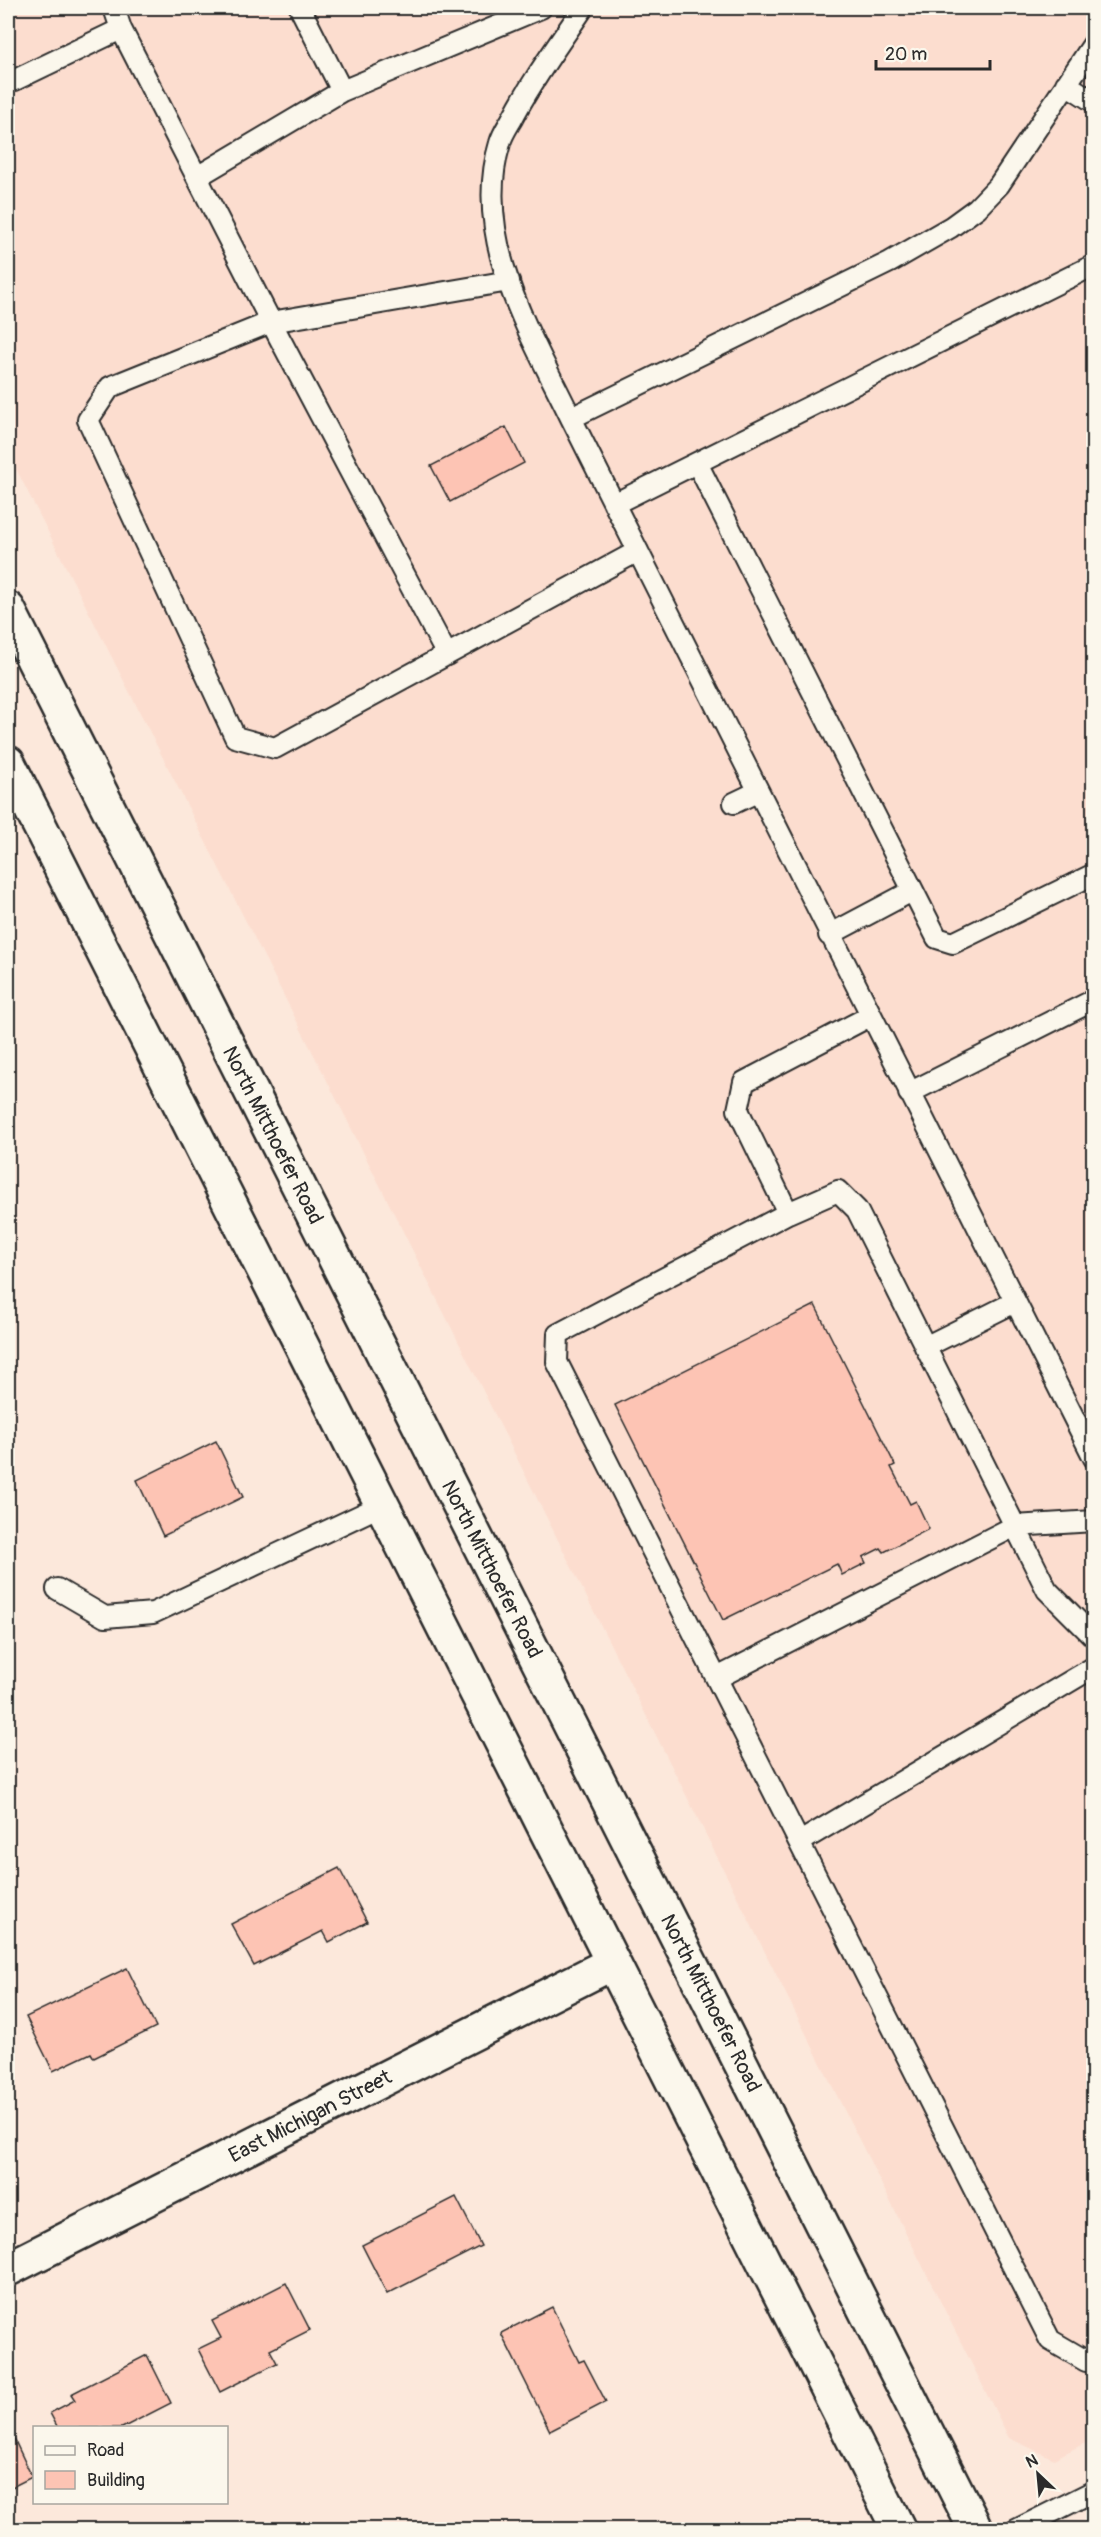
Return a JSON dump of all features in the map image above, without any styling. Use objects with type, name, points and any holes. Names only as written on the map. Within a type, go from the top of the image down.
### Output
[{"type":"main road","name":"North Mitthoefer Road","points":[[8,609],[976,2529]]},
{"type":"main road","points":[[8,763],[898,2529]]},
{"type":"main road","name":"East Michigan Street","points":[[8,2269],[612,1963]]},
{"type":"lane","points":[[114,8],[121,29],[271,322],[447,655]]},
{"type":"lane","points":[[300,8],[342,92]]},
{"type":"lane","points":[[197,177],[342,92],[541,8]]},
{"type":"lane","points":[[583,8],[522,99],[500,142],[493,182],[493,218],[504,268],[571,418],[1094,1458]]},
{"type":"lane","points":[[8,81],[15,80],[121,29]]},
{"type":"lane","points":[[571,418],[890,262],[951,227],[977,208],[999,185],[1094,43]]},
{"type":"lane","points":[[1066,84],[1094,102]]},
{"type":"lane","points":[[614,504],[1094,265]]},
{"type":"lane","points":[[509,281],[271,322],[110,387],[88,420],[235,737],[275,748],[638,551]]},
{"type":"lane","points":[[697,463],[937,938],[953,944],[1094,874]]},
{"type":"lane","points":[[734,803],[758,792]]},
{"type":"lane","points":[[829,935],[912,891]]},
{"type":"lane","points":[[909,1094],[1094,1000]]},
{"type":"lane","points":[[788,1213],[738,1110],[744,1082],[870,1016]]},
{"type":"lane","points":[[1094,1637],[1047,1590],[856,1210],[838,1191],[788,1213],[558,1334],[557,1362],[1050,2340],[1086,2361],[1094,2357]]},
{"type":"lane","points":[[925,1347],[1015,1302]]},
{"type":"lane","points":[[57,1589],[105,1617],[153,1613],[382,1505]]},
{"type":"lane","points":[[717,1678],[1015,1526],[1094,1521]]},
{"type":"lane","points":[[800,1842],[1094,1667]]},
{"type":"lane","points":[[1016,2529],[1094,2491]]},
{"type":"shaded area","points":[[8,8],[1093,8],[1093,2439],[1054,2459],[1009,2438],[343,1112],[8,453]]},
{"type":"building","points":[[506,427],[524,463],[450,502],[431,466]]},
{"type":"building","points":[[815,1305],[895,1465],[891,1467],[910,1504],[916,1501],[929,1529],[884,1552],[881,1548],[863,1557],[866,1563],[842,1575],[837,1564],[723,1620],[615,1405]]},
{"type":"building","points":[[216,1441],[243,1497],[163,1536],[137,1480]]},
{"type":"building","points":[[339,1868],[367,1922],[329,1942],[323,1931],[254,1966],[231,1924]]},
{"type":"building","points":[[127,1968],[156,2027],[94,2058],[91,2053],[53,2071],[26,2017]]},
{"type":"building","points":[[8,2084],[14,2099],[8,2102]]},
{"type":"building","points":[[456,2197],[481,2246],[387,2294],[362,2245]]},
{"type":"building","points":[[286,2283],[310,2330],[270,2350],[277,2363],[220,2392],[198,2349],[221,2338],[212,2321]]},
{"type":"building","points":[[552,2307],[579,2362],[584,2360],[606,2402],[550,2431],[501,2333]]},
{"type":"building","points":[[147,2355],[171,2403],[126,2426],[57,2426],[50,2413],[75,2400],[71,2394]]},
{"type":"building","points":[[8,2426],[32,2477],[8,2489]]}]
